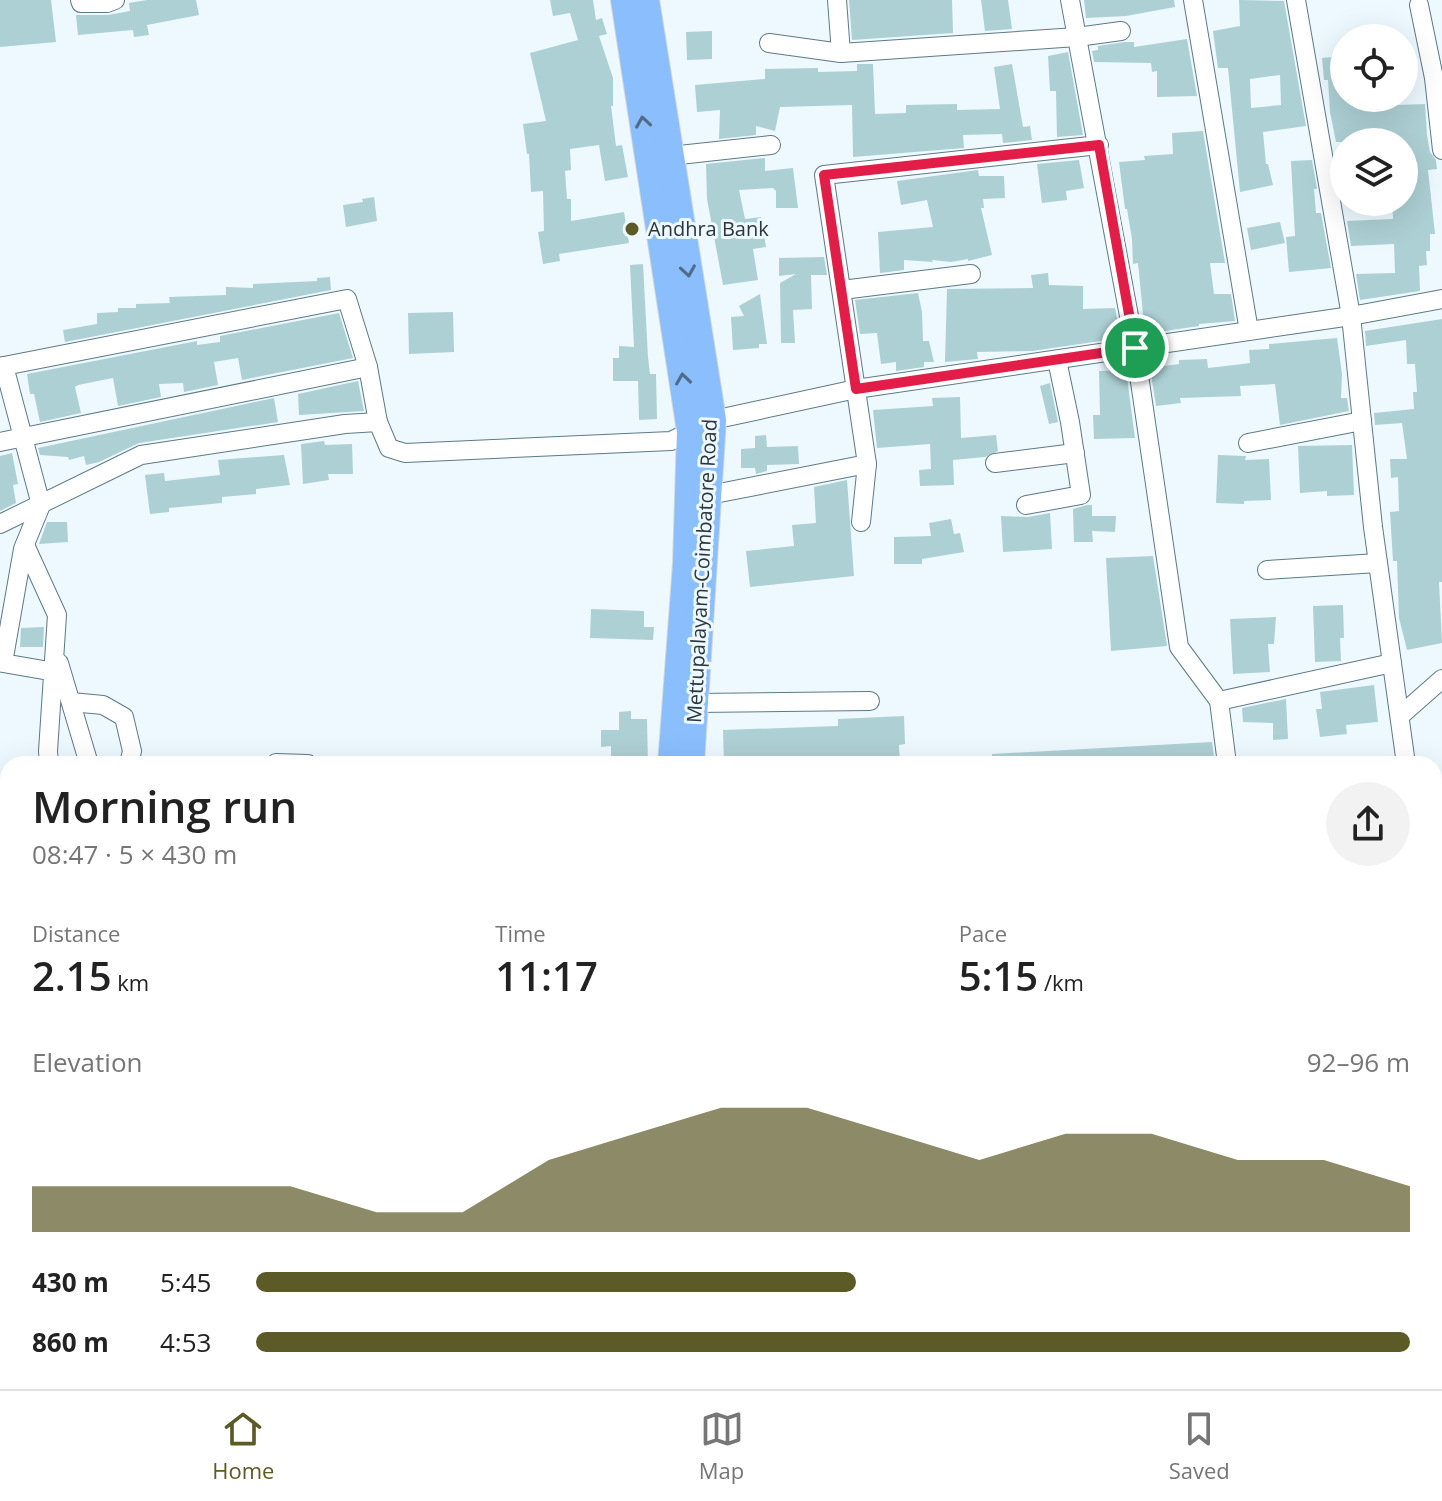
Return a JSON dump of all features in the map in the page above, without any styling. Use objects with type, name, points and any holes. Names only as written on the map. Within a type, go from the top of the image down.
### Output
[{"type":"highway","points":[[624,0],[701,425],[686,564],[672,756]]},
{"type":"highway","name":"Mettupalayam-Coimbatore Road","points":[[646,0],[670,156],[709,495],[692,756]]},
{"type":"street","points":[[80,0],[81,3],[115,0]]},
{"type":"street","points":[[837,0],[841,53]]},
{"type":"street","points":[[1070,0],[1135,348],[1179,647],[1219,701],[1226,756]]},
{"type":"street","points":[[1193,0],[1249,331]]},
{"type":"street","points":[[1296,0],[1351,316],[1378,563],[1405,756]]},
{"type":"street","points":[[1419,5],[1438,77],[1442,150]]},
{"type":"street","points":[[769,43],[841,53],[1077,37],[1121,31]]},
{"type":"street","points":[[670,156],[771,145]]},
{"type":"street","points":[[861,522],[867,464],[824,175],[1099,145]]},
{"type":"street","points":[[842,290],[971,274]]},
{"type":"street","points":[[55,672],[3,663],[25,545],[41,505],[2,367],[347,299],[368,367],[378,422],[389,448],[405,453],[671,441],[701,425],[856,389],[1351,316],[1442,299]]},
{"type":"street","points":[[1026,505],[1081,495],[1057,360]]},
{"type":"street","points":[[0,442],[368,367]]},
{"type":"street","points":[[1248,443],[1362,421]]},
{"type":"street","points":[[0,524],[141,455],[345,424],[378,422]]},
{"type":"street","points":[[995,463],[1075,453]]},
{"type":"street","points":[[709,495],[867,464]]},
{"type":"street","points":[[25,545],[57,615],[48,756]]},
{"type":"street","points":[[1267,570],[1378,563]]},
{"type":"street","points":[[56,653],[87,756]]},
{"type":"street","points":[[1219,701],[1392,663]]},
{"type":"street","points":[[1400,716],[1442,679]]},
{"type":"street","points":[[696,703],[870,701]]},
{"type":"street","points":[[71,702],[103,705],[124,717],[131,756]]},
{"type":"building","points":[[0,0],[51,0],[56,42],[0,47]]},
{"type":"building","points":[[196,0],[199,15],[147,25],[149,35],[134,37],[133,30],[78,35],[76,15],[130,11],[129,3]]},
{"type":"building","points":[[550,0],[593,0],[596,20],[602,18],[607,34],[599,36],[613,78],[611,106],[616,146],[622,145],[628,177],[605,181],[599,145],[570,149],[571,170],[565,171],[567,199],[571,199],[571,221],[624,212],[629,243],[559,254],[560,261],[543,264],[538,232],[544,231],[543,191],[531,192],[529,154],[523,124],[546,121],[530,53],[578,40],[570,13],[553,16]]},
{"type":"building","points":[[849,0],[952,0],[953,33],[852,40]]},
{"type":"building","points":[[981,0],[1008,0],[1012,29],[985,31]]},
{"type":"building","points":[[1084,0],[1174,0],[1175,7],[1126,16],[1086,18]]},
{"type":"building","points":[[1239,0],[1284,1],[1306,126],[1263,132],[1266,164],[1273,185],[1240,192],[1228,68],[1218,68],[1213,31],[1240,26]],"holes":[[[1280,75],[1281,105],[1251,108],[1250,79]]]},
{"type":"building","points":[[712,31],[712,59],[687,60],[686,32]]},
{"type":"building","points":[[1187,39],[1197,96],[1157,97],[1157,71],[1152,72],[1151,63],[1094,62],[1092,51],[1098,50],[1098,46],[1134,42],[1134,47]]},
{"type":"building","points":[[1068,52],[1083,135],[1057,137],[1056,91],[1050,91],[1048,56]]},
{"type":"building","points":[[1330,57],[1330,112],[1328,80],[1324,80],[1322,58]]},
{"type":"building","points":[[857,64],[873,64],[875,114],[906,113],[906,105],[957,104],[957,110],[1000,109],[994,67],[1012,64],[1023,127],[1030,126],[1032,140],[1003,143],[1002,134],[963,135],[964,148],[853,157],[852,105],[780,107],[775,131],[756,126],[756,135],[719,139],[720,110],[697,112],[695,85],[765,79],[765,69],[857,71]]},
{"type":"building","points":[[1418,104],[1425,104],[1430,152],[1436,160],[1437,169],[1428,170],[1435,234],[1430,234],[1427,265],[1419,266],[1420,291],[1360,300],[1356,274],[1395,273],[1394,244],[1351,246],[1347,221],[1418,216],[1418,128],[1333,128],[1330,112],[1418,112]]},
{"type":"building","points":[[1203,131],[1225,263],[1210,263],[1214,294],[1231,294],[1235,321],[1145,334],[1138,263],[1133,264],[1132,239],[1119,162],[1173,154],[1172,133]]},
{"type":"building","points":[[765,158],[765,171],[793,168],[798,208],[776,208],[776,191],[773,188],[739,190],[745,219],[761,217],[766,247],[753,249],[758,280],[723,285],[707,199],[706,164]]},
{"type":"building","points":[[1079,160],[1084,188],[1066,191],[1067,200],[1042,203],[1037,164]]},
{"type":"building","points":[[1312,160],[1317,189],[1314,189],[1316,213],[1321,213],[1331,268],[1289,272],[1286,237],[1295,236],[1291,161]]},
{"type":"building","points":[[978,170],[979,176],[1004,176],[1005,198],[983,199],[984,208],[981,208],[992,255],[951,262],[904,260],[904,270],[880,273],[878,232],[933,227],[927,200],[901,205],[897,181]]},
{"type":"building","points":[[374,197],[377,221],[346,227],[343,205]]},
{"type":"building","points":[[1280,222],[1285,243],[1251,250],[1247,228]]},
{"type":"building","points":[[824,257],[827,275],[811,275],[812,309],[793,310],[795,343],[781,343],[780,283],[796,274],[779,276],[779,258]]},
{"type":"building","points":[[643,264],[648,357],[650,374],[656,374],[657,419],[639,420],[638,381],[613,381],[613,358],[619,358],[619,346],[634,347],[630,265]]},
{"type":"building","points":[[1048,273],[1049,285],[1083,286],[1083,309],[1115,308],[1121,338],[1032,351],[977,352],[978,359],[945,362],[947,289],[1033,288],[1031,275]]},
{"type":"building","points":[[330,277],[331,290],[65,342],[63,330],[97,324],[97,313],[136,308],[136,304],[170,303],[169,297],[226,295],[226,287],[253,288],[253,284],[317,281],[317,278]]},
{"type":"building","points":[[918,293],[923,341],[929,341],[934,362],[924,362],[924,367],[896,371],[896,362],[881,364],[877,333],[860,334],[855,300]]},
{"type":"building","points":[[760,294],[767,344],[759,344],[759,348],[733,350],[731,317],[744,316],[739,306]]},
{"type":"building","points":[[453,312],[454,352],[409,354],[408,313]]},
{"type":"building","points":[[339,313],[353,358],[242,380],[238,358],[214,362],[218,385],[184,392],[183,383],[159,384],[161,397],[118,406],[113,378],[78,385],[75,387],[81,413],[40,422],[34,394],[30,394],[27,374],[197,341],[197,345],[220,342],[220,336]]},
{"type":"building","points":[[1442,319],[1442,582],[1439,582],[1442,643],[1407,650],[1399,618],[1397,561],[1393,561],[1390,512],[1399,511],[1398,477],[1391,478],[1390,459],[1407,459],[1402,423],[1375,425],[1374,413],[1414,409],[1413,392],[1417,392],[1415,364],[1407,364],[1406,340],[1366,346],[1365,331]]},
{"type":"building","points":[[1337,338],[1342,374],[1341,398],[1347,398],[1349,411],[1280,425],[1275,384],[1240,386],[1241,396],[1180,398],[1181,403],[1156,406],[1150,368],[1179,364],[1179,360],[1207,359],[1208,368],[1250,363],[1249,350],[1269,349],[1269,344]]},
{"type":"building","points":[[1126,370],[1135,438],[1094,439],[1093,415],[1100,415],[1099,371]]},
{"type":"building","points":[[358,381],[364,411],[299,415],[298,394]]},
{"type":"building","points":[[1050,383],[1058,422],[1049,424],[1040,386]]},
{"type":"building","points":[[960,397],[961,438],[996,435],[998,451],[985,457],[953,460],[954,485],[920,486],[919,470],[931,469],[930,444],[877,448],[873,410],[933,406],[932,398]]},
{"type":"building","points":[[274,398],[278,422],[139,443],[86,465],[84,456],[69,460],[68,457],[40,455],[38,448]]},
{"type":"building","points":[[766,435],[767,447],[798,446],[799,464],[767,465],[767,471],[756,474],[755,468],[741,468],[741,449],[755,448],[755,436]]},
{"type":"building","points":[[324,441],[325,445],[352,444],[353,474],[328,474],[329,480],[303,484],[301,444]]},
{"type":"building","points":[[1352,445],[1354,495],[1327,496],[1327,491],[1300,493],[1298,446]]},
{"type":"building","points":[[12,453],[18,484],[13,485],[16,503],[0,511],[0,456]]},
{"type":"building","points":[[284,455],[290,485],[256,489],[256,494],[222,497],[222,503],[169,508],[169,512],[150,514],[145,475],[164,473],[165,481],[220,475],[218,460]]},
{"type":"building","points":[[1218,455],[1246,456],[1245,460],[1269,459],[1271,500],[1244,501],[1244,504],[1216,503]]},
{"type":"building","points":[[847,480],[854,576],[750,587],[746,551],[794,546],[792,525],[816,523],[814,487]]},
{"type":"building","points":[[1092,505],[1092,516],[1116,516],[1115,532],[1092,531],[1093,542],[1074,542],[1073,509]]},
{"type":"building","points":[[1050,513],[1052,549],[1003,552],[1001,516],[1028,517]]},
{"type":"building","points":[[951,519],[954,534],[960,533],[964,552],[922,559],[922,564],[894,564],[894,537],[931,536],[929,523]]},
{"type":"building","points":[[47,522],[67,522],[68,542],[39,544]]},
{"type":"building","points":[[1153,556],[1167,646],[1111,651],[1106,558]]},
{"type":"building","points":[[1343,605],[1341,661],[1315,662],[1313,606]]},
{"type":"building","points":[[591,609],[644,611],[644,627],[654,627],[653,640],[590,638]]},
{"type":"building","points":[[1276,617],[1274,644],[1268,644],[1270,672],[1233,674],[1230,619]]},
{"type":"building","points":[[44,627],[43,647],[20,647],[21,628]]},
{"type":"building","points":[[1374,685],[1378,722],[1346,725],[1347,734],[1320,737],[1316,709],[1322,709],[1320,692]]},
{"type":"building","points":[[1286,699],[1288,739],[1273,740],[1273,723],[1243,722],[1242,708]]},
{"type":"building","points":[[631,711],[631,719],[647,719],[648,756],[611,756],[611,746],[601,747],[601,730],[619,730],[619,712]]},
{"type":"building","points":[[904,716],[905,744],[899,745],[900,756],[724,756],[723,730],[838,726],[838,719]]},
{"type":"building","points":[[1212,742],[1214,756],[992,756]]},
{"type":"place","name":"Andhra Bank","points":[[632,229]]},
{"type":"route","points":[[1099,145],[1135,348],[856,389],[824,175],[1099,145]]}]
